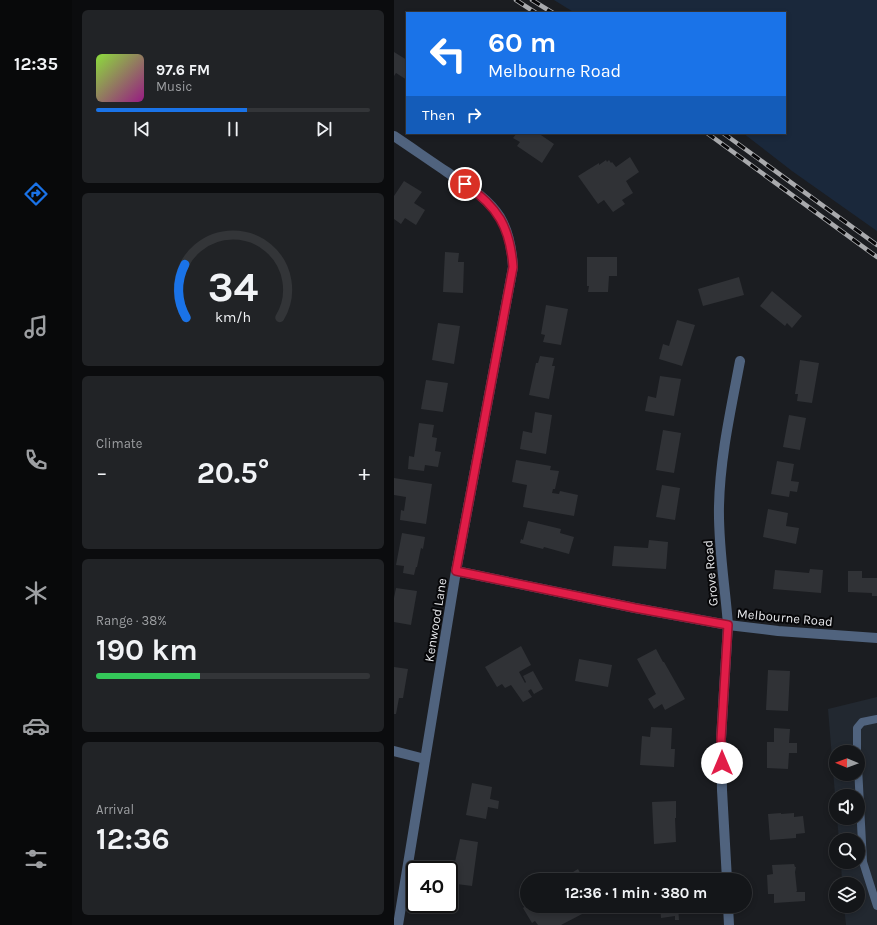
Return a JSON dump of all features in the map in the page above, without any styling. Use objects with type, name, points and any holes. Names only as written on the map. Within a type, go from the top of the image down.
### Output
[{"type":"street","name":"Kenwood Lane","points":[[394,136],[477,192],[490,204],[506,230],[512,250],[513,267],[456,571],[398,925]]},
{"type":"street","name":"Grove Road","points":[[727,873],[721,739],[728,625],[720,555],[719,506],[721,465],[740,361]]},
{"type":"street","name":"Melbourne Road","points":[[456,571],[642,610],[728,625],[778,631],[877,638]]},
{"type":"street","points":[[394,751],[425,758]]},
{"type":"street","points":[[729,913],[730,925]]},
{"type":"lane","points":[[857,745],[857,728],[862,722],[877,719]]},
{"type":"lane","points":[[859,781],[863,862],[877,906]]},
{"type":"shaded area","points":[[554,0],[877,0],[877,231],[792,171],[744,134],[786,134],[786,12],[573,12]]},
{"type":"shaded area","points":[[877,697],[877,925],[846,925],[845,913],[865,913],[865,877],[842,877],[841,869],[865,869],[865,833],[838,833],[838,825],[865,825],[865,789],[835,789],[834,781],[865,781],[865,745],[831,745],[828,709]]},
{"type":"building","points":[[394,52],[406,59],[406,79],[396,73],[394,76]]},
{"type":"building","points":[[516,134],[539,134],[554,144],[542,163],[517,146],[520,142],[513,138]]},
{"type":"building","points":[[630,157],[639,172],[626,181],[633,193],[622,200],[625,204],[613,212],[604,200],[598,204],[578,176],[606,160],[607,162],[609,160],[611,163],[612,162],[616,167]]},
{"type":"building","points":[[404,181],[422,192],[414,203],[425,210],[416,225],[405,218],[401,224],[394,219],[394,196]]},
{"type":"building","points":[[445,252],[459,253],[458,262],[464,262],[463,293],[443,292]]},
{"type":"building","points":[[587,257],[617,257],[617,276],[609,276],[608,292],[588,292]]},
{"type":"building","points":[[739,277],[744,295],[703,306],[698,289]]},
{"type":"building","points":[[772,291],[802,316],[792,328],[787,323],[785,326],[760,306]]},
{"type":"building","points":[[546,305],[568,309],[561,345],[543,342],[545,335],[541,334]]},
{"type":"building","points":[[677,320],[695,325],[682,366],[659,359],[663,344],[669,346]]},
{"type":"building","points":[[438,323],[460,326],[454,364],[432,360]]},
{"type":"building","points":[[540,356],[554,358],[552,366],[555,366],[549,399],[529,395],[536,363],[538,363]]},
{"type":"building","points":[[800,360],[819,363],[812,403],[797,401],[798,394],[795,394]]},
{"type":"building","points":[[660,376],[681,379],[674,416],[645,411],[648,396],[656,398]]},
{"type":"building","points":[[426,380],[448,383],[443,412],[421,409]]},
{"type":"building","points":[[535,412],[552,415],[546,454],[520,449],[523,431],[532,433]]},
{"type":"building","points":[[789,415],[806,418],[800,450],[783,447]]},
{"type":"building","points":[[419,423],[434,425],[432,437],[437,438],[435,451],[441,452],[438,467],[425,465],[424,471],[408,469],[409,456],[414,457]]},
{"type":"building","points":[[663,430],[681,433],[674,473],[656,470]]},
{"type":"building","points":[[516,460],[551,466],[550,470],[559,471],[555,489],[553,489],[552,493],[559,494],[560,491],[578,495],[574,516],[523,507],[527,485],[512,482]]},
{"type":"building","points":[[777,461],[794,464],[791,481],[799,482],[797,492],[790,491],[789,497],[771,494]]},
{"type":"building","points":[[394,478],[432,484],[426,524],[400,520],[401,510],[404,511],[406,497],[394,495]]},
{"type":"building","points":[[662,485],[680,488],[675,520],[656,517]]},
{"type":"building","points":[[768,509],[788,513],[786,526],[799,528],[796,544],[763,537]]},
{"type":"building","points":[[528,521],[561,529],[560,533],[574,537],[569,554],[544,547],[543,549],[520,543],[521,539],[523,540]]},
{"type":"building","points":[[402,533],[425,537],[423,549],[421,548],[414,575],[403,573],[404,566],[396,565]]},
{"type":"building","points":[[649,540],[668,542],[666,569],[612,566],[614,546],[648,548]]},
{"type":"building","points":[[810,569],[823,570],[821,593],[773,589],[775,570],[809,573]]},
{"type":"building","points":[[848,571],[862,571],[862,578],[877,578],[877,596],[872,596],[872,593],[848,592]]},
{"type":"building","points":[[396,588],[417,591],[411,625],[394,622],[394,598]]},
{"type":"building","points":[[521,646],[531,665],[519,672],[525,683],[526,682],[523,676],[533,671],[543,689],[534,694],[531,689],[528,691],[532,697],[523,702],[511,685],[505,688],[502,684],[497,687],[485,667]]},
{"type":"building","points":[[656,649],[685,699],[665,710],[662,704],[654,709],[648,699],[656,694],[637,659]]},
{"type":"building","points":[[579,659],[612,665],[608,687],[575,681]]},
{"type":"building","points":[[394,667],[408,669],[403,698],[399,698],[396,714],[394,714]]},
{"type":"building","points":[[768,670],[790,671],[788,711],[766,710]]},
{"type":"building","points":[[651,727],[672,728],[671,749],[675,749],[674,767],[640,765],[642,736],[650,737]]},
{"type":"building","points":[[774,728],[790,729],[789,743],[797,743],[797,753],[789,753],[788,769],[767,768],[767,742],[774,742]]},
{"type":"building","points":[[472,783],[492,787],[490,799],[499,801],[498,809],[488,807],[486,819],[466,815]]},
{"type":"building","points":[[676,801],[676,842],[654,844],[652,802]]},
{"type":"building","points":[[794,813],[794,817],[803,816],[805,833],[796,834],[796,838],[770,840],[768,814]]},
{"type":"building","points":[[460,839],[478,842],[472,886],[458,884],[458,861],[455,861]]},
{"type":"building","points":[[794,864],[796,867],[796,892],[805,892],[805,901],[774,903],[774,894],[768,894],[767,875],[773,874],[772,865]]},
{"type":"building","points":[[578,869],[580,873],[571,873]]},
{"type":"building","points":[[526,913],[584,913],[561,925],[538,925],[535,921],[532,923]]},
{"type":"building","points":[[661,913],[678,913],[679,920],[675,920],[675,916],[661,918]]},
{"type":"railway","points":[[516,0],[534,12]]},
{"type":"railway","points":[[532,0],[551,12]]},
{"type":"railway","points":[[708,134],[877,257]]},
{"type":"railway","points":[[724,134],[877,245]]},
{"type":"route","points":[[465,184],[477,192],[490,204],[500,218],[506,230],[512,250],[513,267],[456,571],[509,583],[728,625],[721,739],[722,763]]}]
